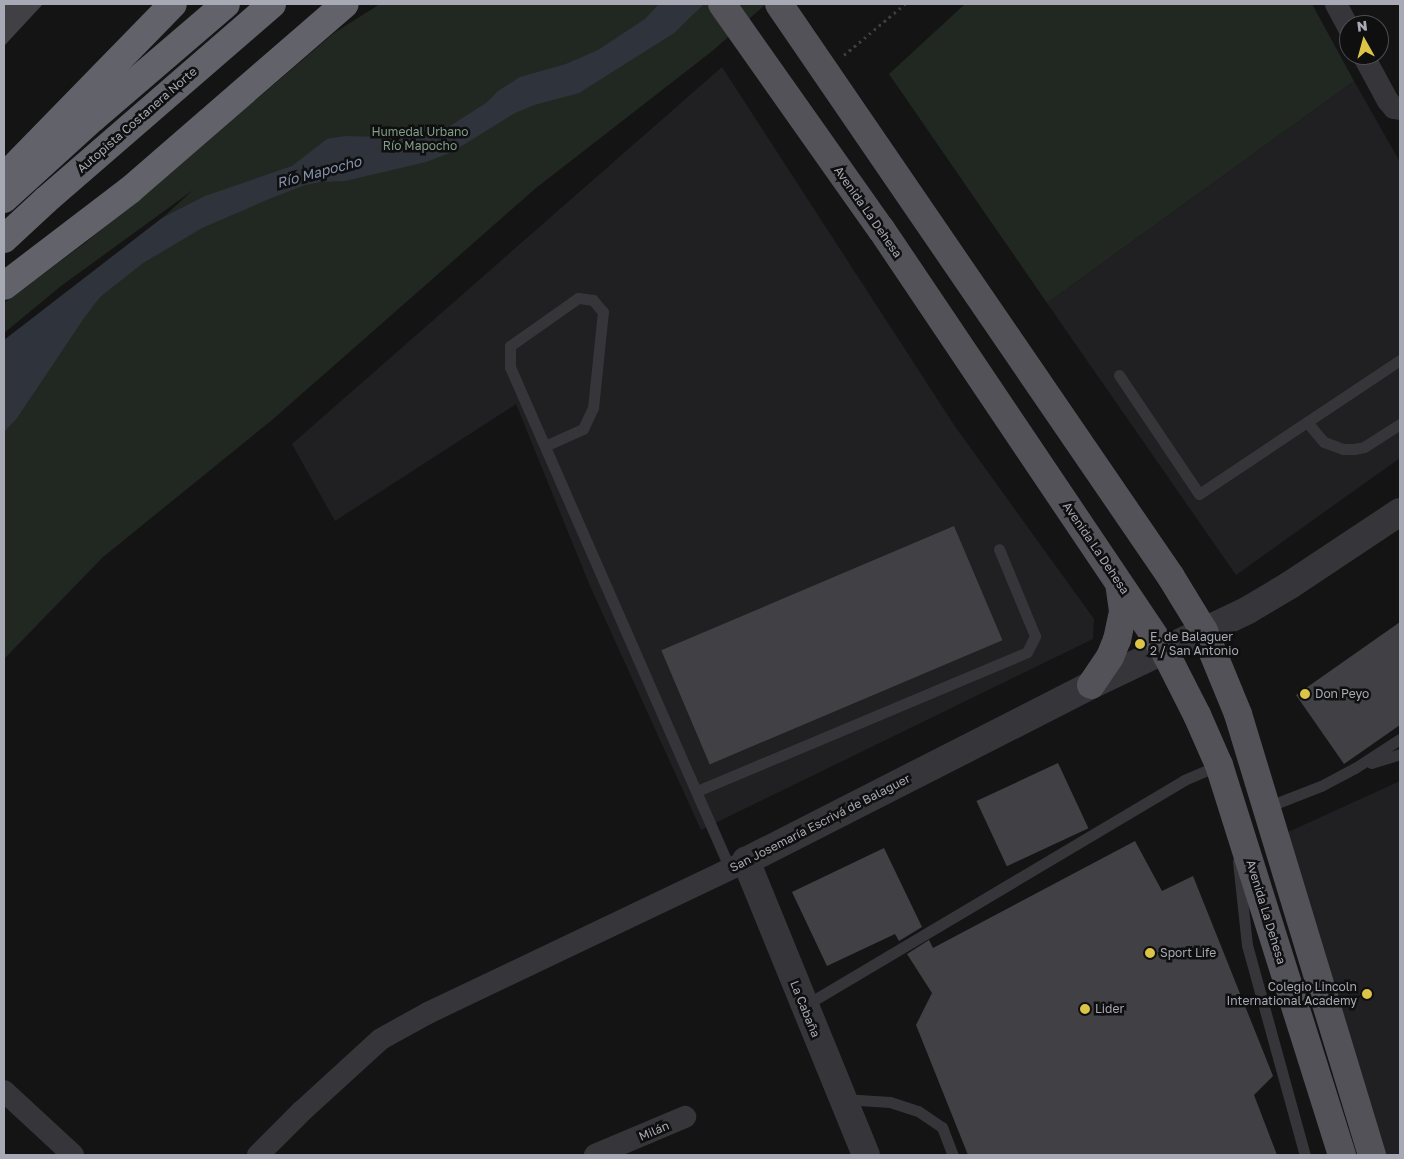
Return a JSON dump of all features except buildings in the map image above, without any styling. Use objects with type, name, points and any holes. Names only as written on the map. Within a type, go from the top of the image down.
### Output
[{"type":"highway","points":[[4,178],[173,4]]},
{"type":"highway","points":[[4,199],[93,118],[226,4]]},
{"type":"highway","name":"Autopista Costanera Norte","points":[[4,239],[46,200],[272,4]]},
{"type":"highway","points":[[4,286],[130,190],[345,4]]},
{"type":"main road","name":"Avenida La Dehesa","points":[[722,4],[886,237],[1164,650],[1194,707],[1219,766],[1342,1155]]},
{"type":"main road","points":[[779,4],[1172,576],[1204,631],[1238,714],[1372,1155]]},
{"type":"main road","points":[[1091,685],[1110,657],[1117,640],[1123,611],[1119,582]]},
{"type":"street","points":[[1336,4],[1342,15]]},
{"type":"street","points":[[1368,65],[1388,102],[1399,109]]},
{"type":"street","name":"San Josemaría Escrivá de Balaguer","points":[[258,1155],[301,1112],[381,1039],[428,1013],[738,865],[1091,685],[1204,631],[1290,586],[1400,512]]},
{"type":"street","name":"La Cabaña","points":[[738,865],[804,1006],[866,1155]]},
{"type":"street","points":[[4,1091],[73,1155]]},
{"type":"street","name":"Milán","points":[[595,1155],[634,1148],[685,1117]]},
{"type":"lane","points":[[544,446],[583,429],[593,408],[603,312],[593,300],[578,298],[510,346],[510,367],[544,446],[697,791],[738,865]]},
{"type":"lane","points":[[1119,375],[1200,494],[1400,360]]},
{"type":"lane","points":[[1307,422],[1324,442],[1343,449],[1364,447],[1400,424]]},
{"type":"lane","points":[[697,791],[1027,652],[1035,636],[999,549]]},
{"type":"lane","points":[[1267,806],[1321,786],[1355,768],[1400,739]]},
{"type":"lane","points":[[1355,768],[1400,754]]},
{"type":"lane","points":[[804,1006],[1184,780],[1219,766]]},
{"type":"lane","points":[[1235,812],[1246,945],[1305,1155]]},
{"type":"lane","points":[[842,1099],[890,1102],[918,1111],[942,1127],[953,1155]]},
{"type":"path","points":[[826,70],[905,4]]},
{"type":"shaded area","points":[[722,67],[954,425],[1094,619],[1093,639],[701,830],[590,586],[516,404],[335,521],[292,444]]},
{"type":"shaded area","points":[[1354,81],[1400,162],[1400,458],[1236,575],[1047,303]]},
{"type":"shaded area","name":"Colegio Lincoln International Academy","points":[[1400,781],[1400,1155],[1382,1155],[1286,833]]},
{"type":"green space","name":"Humedal Urbano Río Mapocho","points":[[380,4],[766,4],[711,52],[536,188],[272,420],[103,557],[4,659],[4,349],[148,231],[193,190],[61,286],[4,333],[4,303],[85,243],[167,176],[334,33]]},
{"type":"green space","points":[[965,4],[1312,4],[1339,54],[1339,65],[1345,65],[1354,81],[1047,303],[889,74]]},
{"type":"water","name":"Río Mapocho","points":[[659,4],[704,4],[674,33],[579,93],[534,105],[515,113],[452,152],[426,162],[345,181],[305,185],[202,228],[143,263],[100,297],[17,418],[4,432],[4,340],[162,218],[205,196],[292,166],[327,139],[345,136],[416,138],[436,135],[486,103],[498,91],[520,77],[566,64],[598,50],[645,19]]},
{"type":"place","name":"E. de Balaguer 2 / San Antonio","points":[[1140,644]]},
{"type":"place","name":"Don Peyo","points":[[1305,694]]},
{"type":"place","name":"Sport Life","points":[[1150,953]]},
{"type":"place","name":"Colegio Lincoln International Academy","points":[[1367,994]]},
{"type":"place","name":"Lider","points":[[1085,1009]]}]
